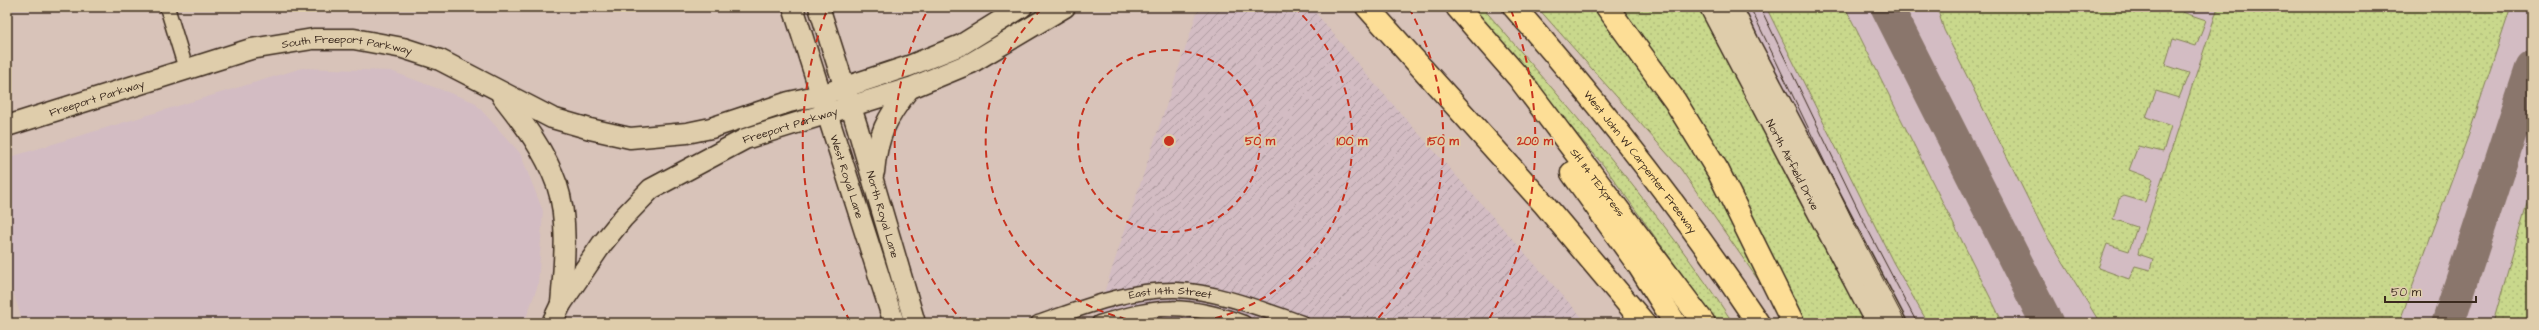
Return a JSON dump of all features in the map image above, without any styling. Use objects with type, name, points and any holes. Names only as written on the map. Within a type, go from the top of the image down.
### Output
[{"type":"highway","points":[[1367,7],[1544,204],[1644,323]]},
{"type":"highway","points":[[1441,7],[1536,123],[1639,266],[1675,323]]},
{"type":"highway","name":"SH 114 TEXpress","points":[[1457,7],[1519,78],[1704,323]]},
{"type":"highway","name":"West John W Carpenter Freeway","points":[[1514,7],[1594,100],[1647,167],[1699,237],[1758,323]]},
{"type":"highway","points":[[1607,7],[1675,101],[1718,171],[1793,323]]},
{"type":"main road","name":"West Royal Lane","points":[[794,7],[894,323]]},
{"type":"main road","points":[[819,7],[850,107]]},
{"type":"main road","name":"Freeport Parkway","points":[[561,304],[602,244],[623,218],[651,189],[745,139],[824,104],[843,88],[961,45],[1022,7]]},
{"type":"main road","name":"Freeport Parkway","points":[[500,93],[552,118],[630,138],[687,133],[706,130],[789,102],[850,107],[909,89],[972,63],[1064,7]]},
{"type":"main road","name":"North Airfield Drive","points":[[1710,7],[1876,323]]},
{"type":"main road","name":"North Airfield Drive","points":[[1732,7],[1748,41],[1896,323]]},
{"type":"main road","name":"South Freeport Parkway","points":[[186,69],[274,44],[314,39],[354,39],[403,48],[440,60],[500,93]]},
{"type":"main road","name":"Freeport Parkway","points":[[7,126],[186,69]]},
{"type":"main road","points":[[874,182],[876,153],[882,127],[909,89]]},
{"type":"main road","points":[[500,93],[538,144],[557,185],[564,229],[561,304],[552,323]]},
{"type":"main road","name":"North Royal Lane","points":[[850,107],[874,182],[915,323]]},
{"type":"street","points":[[168,7],[186,69]]},
{"type":"street","name":"East 14th Street","points":[[1038,323],[1102,301],[1136,294],[1174,290],[1231,301],[1302,323]]},
{"type":"street","name":"East 14th Street","points":[[1099,323],[1158,308],[1176,307],[1229,317],[1244,323]]},
{"type":"shaded area","points":[[1199,7],[1311,7],[1373,82],[1587,323],[1094,323]]},
{"type":"shaded area","points":[[1744,7],[1766,7],[1928,323],[1901,323],[1858,243]]},
{"type":"shaded area","points":[[1782,7],[2532,7],[2532,323],[1935,323]]},
{"type":"shaded area","points":[[302,68],[391,71],[474,102],[520,153],[543,211],[538,285],[524,323],[23,323],[7,273],[7,158]]},
{"type":"green space","points":[[1469,7],[1482,7],[1581,122],[1676,241],[1733,323],[1717,323],[1604,166]]},
{"type":"green space","points":[[1537,7],[1599,7],[1686,128],[1768,294],[1680,168]]},
{"type":"green space","points":[[1618,7],[1704,7],[1794,191],[1867,323],[1804,323]]},
{"type":"green space","points":[[1766,7],[1845,7],[2003,323],[1928,323],[1893,262]]},
{"type":"green space","points":[[1937,7],[2183,7],[2182,12],[2206,20],[2196,46],[2173,39],[2165,65],[2189,73],[2179,98],[2156,91],[2146,117],[2171,126],[2163,152],[2138,146],[2129,170],[2153,179],[2145,202],[2124,196],[2119,199],[2113,219],[2137,227],[2129,251],[2107,244],[2098,268],[2129,279],[2135,266],[2150,270],[2153,259],[2138,254],[2139,249],[2218,7],[2511,7],[2469,134],[2399,323],[2100,323],[2045,233],[1944,30]]},
{"type":"green space","points":[[2532,186],[2532,323],[2493,323]]},
{"type":"taxiway","points":[[1887,7],[2047,323]]},
{"type":"taxiway","points":[[2448,323],[2532,67]]},
{"type":"tram line","points":[[1750,7],[1858,231],[1906,323]]},
{"type":"tram line","points":[[1760,7],[1867,228],[1917,323]]}]
